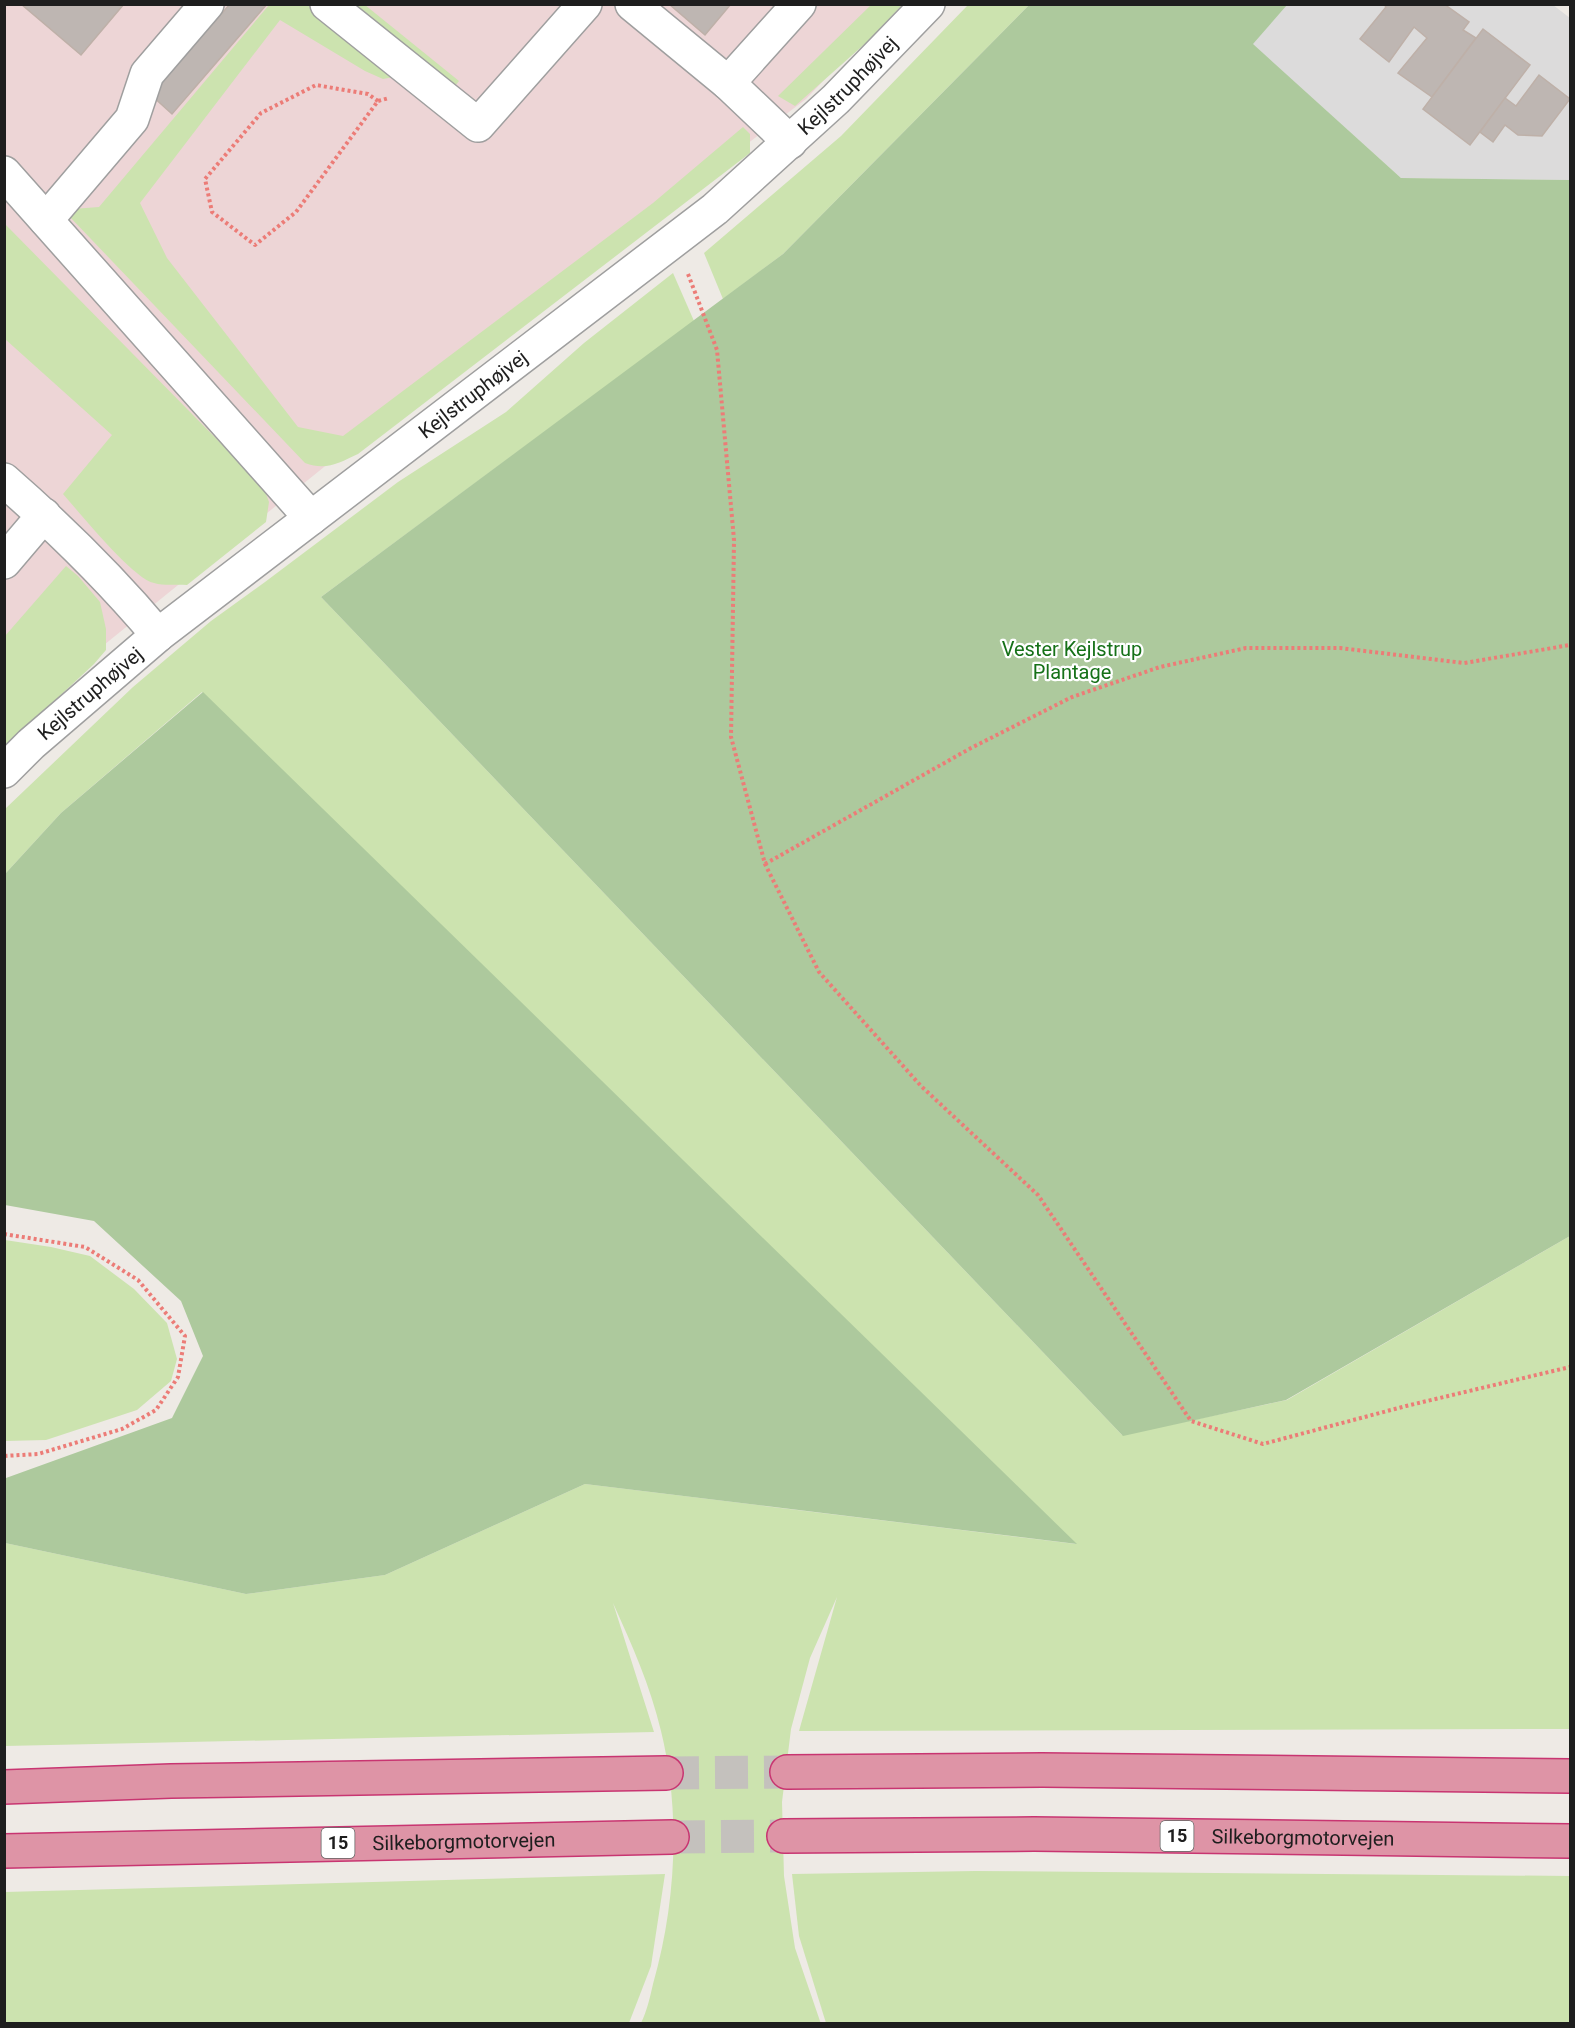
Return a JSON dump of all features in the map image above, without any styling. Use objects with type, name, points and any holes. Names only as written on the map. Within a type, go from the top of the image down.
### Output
[{"type":"highway","points":[[787,1772],[1042,1770],[1570,1776]]},
{"type":"highway","points":[[4,1787],[171,1781],[666,1773]]},
{"type":"highway","name":"Silkeborgmotorvejen","points":[[784,1836],[1034,1834],[1570,1841]]},
{"type":"highway","name":"Silkeborgmotorvejen","points":[[4,1851],[537,1838],[672,1837]]},
{"type":"street","points":[[46,220],[132,119],[147,74],[207,4]]},
{"type":"street","points":[[327,4],[478,125],[585,4]]},
{"type":"street","points":[[632,4],[728,83],[790,142]]},
{"type":"street","points":[[728,83],[799,4]]},
{"type":"street","name":"Kejlstruphøjvej","points":[[4,771],[158,635],[715,209],[836,99],[928,4]]},
{"type":"street","points":[[4,173],[311,518]]},
{"type":"street","points":[[4,480],[44,515],[121,591],[158,635]]},
{"type":"street","points":[[4,562],[44,515]]},
{"type":"path","points":[[378,101],[368,94],[316,84],[261,113],[205,179],[212,212],[255,245],[296,212],[378,101],[430,87]]},
{"type":"path","points":[[675,240],[717,350],[734,540],[731,737],[765,864],[819,972],[921,1086],[1038,1196],[1191,1421],[1263,1444],[1406,1406],[1570,1367]]},
{"type":"path","points":[[765,864],[971,748],[1072,697],[1160,667],[1246,648],[1340,648],[1464,663],[1570,645]]},
{"type":"path","points":[[4,1234],[85,1247],[138,1280],[185,1336],[178,1377],[156,1410],[122,1429],[38,1454],[4,1456]]},
{"type":"shaded area","points":[[5,5],[895,5],[806,99],[324,467],[5,725]]},
{"type":"shaded area","points":[[1287,5],[1553,5],[1570,18],[1570,180],[1401,178],[1252,44]]},
{"type":"green space","points":[[872,4],[902,5],[868,41],[795,106],[778,96]]},
{"type":"green space","points":[[269,5],[308,5],[399,76],[383,79],[365,71],[280,20],[140,203],[167,258],[298,427],[343,436],[653,203],[743,127],[750,134],[750,153],[358,454],[326,466],[305,463],[69,216],[73,209],[99,207]]},
{"type":"green space","points":[[343,5],[365,5],[459,81],[451,91]]},
{"type":"green space","points":[[968,5],[1029,5],[783,254],[723,299],[704,253],[841,136]]},
{"type":"green space","name":"Vester Kejlstrup Plantage","points":[[1029,5],[1287,5],[1253,44],[1401,178],[1570,180],[1570,1236],[1286,1400],[1123,1436],[321,597],[783,254]]},
{"type":"green space","points":[[5,224],[263,486],[269,502],[266,522],[187,585],[158,584],[145,579],[120,558],[63,494],[112,435],[5,339]]},
{"type":"green space","points":[[673,273],[694,321],[321,597],[1122,1435],[1287,1400],[1570,1236],[1570,1729],[799,1731],[837,1597],[810,1658],[791,1729],[782,1802],[784,1876],[795,1948],[821,2024],[641,2023],[661,1953],[667,1922],[673,1858],[671,1794],[661,1731],[652,1698],[613,1603],[654,1732],[5,1746],[5,1543],[246,1594],[385,1575],[585,1484],[1076,1544],[202,692],[61,813],[5,874],[5,809],[133,687],[211,621],[398,482],[506,412],[584,343]]},
{"type":"green space","points":[[66,566],[78,576],[100,602],[106,629],[106,650],[5,747],[5,636]]},
{"type":"green space","points":[[203,692],[1077,1544],[585,1484],[385,1575],[246,1594],[5,1543],[6,1478],[172,1418],[203,1356],[181,1301],[94,1221],[5,1205],[5,874],[61,813]]},
{"type":"green space","points":[[5,1240],[90,1256],[134,1289],[167,1323],[177,1359],[171,1381],[137,1410],[46,1440],[5,1441]]},
{"type":"green space","points":[[975,1871],[1570,1876],[1570,2023],[826,2023],[799,1936],[792,1874]]},
{"type":"green space","points":[[665,1874],[651,1966],[629,2023],[5,2023],[5,1892]]},
{"type":"building","points":[[21,4],[124,4],[81,55]]},
{"type":"building","points":[[230,4],[267,4],[172,114],[151,95]]},
{"type":"building","points":[[669,4],[731,4],[705,35]]},
{"type":"building","points":[[1384,4],[1444,4],[1469,22],[1463,30],[1476,38],[1432,97],[1398,73],[1427,38],[1414,27],[1389,62],[1360,39],[1386,7]]},
{"type":"building","points":[[1483,29],[1530,65],[1470,145],[1423,109]]},
{"type":"building","points":[[1539,75],[1570,99],[1542,136],[1518,135],[1505,125],[1493,142],[1480,132],[1505,98],[1516,106]]},
{"type":"tunnel","points":[[666,1773],[787,1772]]},
{"type":"tunnel","points":[[672,1837],[784,1836]]}]
